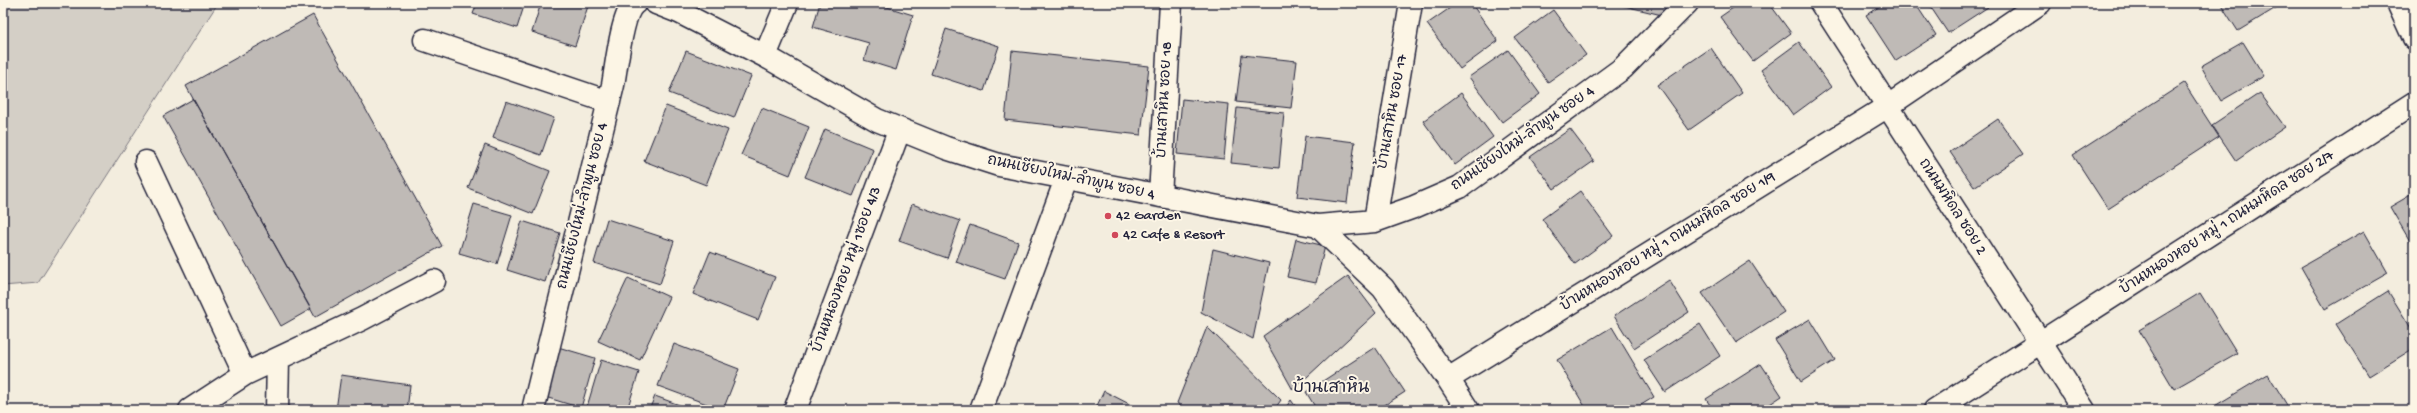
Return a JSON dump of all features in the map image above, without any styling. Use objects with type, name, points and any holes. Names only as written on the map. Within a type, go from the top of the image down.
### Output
[{"type":"street","name":"ถนนเชียงใหม่-ลำพูน ซอย 4","points":[[533,410],[609,102],[620,39],[628,15],[635,3]]},
{"type":"street","name":"ถนนเชียงใหม่-ลำพูน ซอย 4","points":[[656,3],[679,12],[765,56],[899,131],[999,165],[1318,226],[1375,221],[1414,207],[1460,187],[1623,68],[1686,3]]},
{"type":"street","points":[[765,56],[787,3]]},
{"type":"street","name":"บ้านเสาหิน ซอย 18","points":[[1160,196],[1171,3]]},
{"type":"street","name":"บ้านเสาหิน ซอย 17","points":[[1375,221],[1411,3]]},
{"type":"street","name":"ถนนมหิดล ซอย 2","points":[[1821,3],[2039,343],[2084,410]]},
{"type":"street","name":"บ้านหนองหอย หมู่ 1 ถนนมหิดล ซอย 1/9","points":[[1448,379],[1888,106],[2040,3]]},
{"type":"street","points":[[2398,3],[2414,38]]},
{"type":"street","points":[[425,40],[609,102]]},
{"type":"street","name":"บ้านหนองหอย หมู่ 1 ถนนมหิดล ซอย 2/7","points":[[1935,410],[2414,103]]},
{"type":"street","name":"บ้านหนองหอย หมู่ 1ซอย 4/3","points":[[795,410],[899,131]]},
{"type":"street","points":[[146,162],[245,374]]},
{"type":"street","points":[[981,410],[1066,179]]},
{"type":"street","points":[[1318,226],[1383,288],[1448,379],[1468,410]]},
{"type":"street","points":[[190,410],[245,374],[362,319],[434,281]]},
{"type":"street","points":[[277,410],[278,359]]},
{"type":"shaded area","points":[[3,3],[218,3],[38,283],[3,286]]},
{"type":"building","points":[[477,3],[525,3],[517,28],[473,14]]},
{"type":"building","points":[[541,3],[589,3],[575,46],[532,32]]},
{"type":"building","points":[[820,3],[874,3],[913,15],[896,70],[864,60],[869,43],[813,27]]},
{"type":"building","points":[[1457,3],[1471,3],[1498,41],[1460,69],[1427,24]]},
{"type":"building","points":[[1612,3],[1669,3],[1666,16]]},
{"type":"building","points":[[1740,3],[1769,3],[1791,33],[1753,61],[1720,17]]},
{"type":"building","points":[[1885,3],[1915,3],[1936,35],[1896,61],[1866,15]]},
{"type":"building","points":[[1928,3],[1985,3],[1988,7],[1948,33]]},
{"type":"building","points":[[2220,3],[2284,3],[2238,31]]},
{"type":"building","points":[[1553,10],[1586,55],[1548,82],[1515,38]]},
{"type":"building","points":[[313,15],[442,246],[315,317],[186,86]]},
{"type":"building","points":[[946,29],[999,46],[984,91],[931,74]]},
{"type":"building","points":[[1799,42],[1831,87],[1793,115],[1761,70]]},
{"type":"building","points":[[2243,42],[2264,76],[2221,101],[2201,66]]},
{"type":"building","points":[[1711,48],[1742,93],[1689,130],[1657,85]]},
{"type":"building","points":[[1508,50],[1540,94],[1502,122],[1469,77]]},
{"type":"building","points":[[686,51],[751,76],[734,118],[669,93]]},
{"type":"building","points":[[1012,51],[1149,66],[1141,135],[1005,120]]},
{"type":"building","points":[[1242,55],[1297,61],[1291,108],[1236,102]]},
{"type":"building","points":[[2184,83],[2219,137],[2108,209],[2073,155]]},
{"type":"building","points":[[1461,93],[1493,137],[1455,165],[1423,121]]},
{"type":"building","points":[[2260,93],[2285,127],[2236,161],[2212,125]]},
{"type":"building","points":[[193,99],[311,309],[281,326],[163,116]]},
{"type":"building","points":[[1182,99],[1229,104],[1224,159],[1177,154]]},
{"type":"building","points":[[506,101],[554,118],[541,155],[493,138]]},
{"type":"building","points":[[666,106],[728,130],[706,185],[644,161]]},
{"type":"building","points":[[762,108],[809,127],[790,175],[741,155]]},
{"type":"building","points":[[1237,108],[1284,113],[1279,168],[1231,163]]},
{"type":"building","points":[[1998,119],[2023,154],[1974,187],[1950,152]]},
{"type":"building","points":[[825,129],[873,149],[853,196],[805,177]]},
{"type":"building","points":[[1570,129],[1594,161],[1554,189],[1530,157]]},
{"type":"building","points":[[1305,136],[1355,142],[1347,203],[1297,197]]},
{"type":"building","points":[[485,145],[550,171],[533,214],[468,188]]},
{"type":"building","points":[[1580,191],[1613,236],[1575,264],[1542,219]]},
{"type":"building","points":[[2414,193],[2414,248],[2390,207]]},
{"type":"building","points":[[474,204],[512,215],[497,264],[459,253]]},
{"type":"building","points":[[912,204],[960,221],[947,258],[899,241]]},
{"type":"building","points":[[607,219],[674,241],[660,284],[594,263]]},
{"type":"building","points":[[522,221],[560,233],[545,282],[507,270]]},
{"type":"building","points":[[970,225],[1018,242],[1005,279],[956,262]]},
{"type":"building","points":[[2364,231],[2388,273],[2325,309],[2301,267]]},
{"type":"building","points":[[1296,239],[1325,246],[1316,283],[1287,277]]},
{"type":"building","points":[[1213,249],[1269,263],[1253,339],[1201,312]]},
{"type":"building","points":[[710,252],[775,277],[758,320],[693,294]]},
{"type":"building","points":[[1750,261],[1784,312],[1736,343],[1702,293]]},
{"type":"building","points":[[1348,276],[1376,313],[1293,390],[1263,336]]},
{"type":"building","points":[[628,278],[669,297],[640,360],[598,341]]},
{"type":"building","points":[[1669,280],[1689,312],[1634,348],[1614,316]]},
{"type":"building","points":[[2388,291],[2414,333],[2414,348],[2369,376],[2336,324]]},
{"type":"building","points":[[2200,293],[2237,353],[2174,389],[2139,330]]},
{"type":"building","points":[[1810,319],[1835,360],[1801,382],[1775,340]]},
{"type":"building","points":[[1700,324],[1720,356],[1665,392],[1644,360]]},
{"type":"building","points":[[1207,327],[1281,400],[1274,410],[1186,410],[1177,403]]},
{"type":"building","points":[[1612,327],[1654,397],[1633,410],[1587,410],[1557,360]]},
{"type":"building","points":[[674,344],[739,369],[723,410],[658,386]]},
{"type":"building","points":[[558,347],[595,358],[581,408],[542,396]]},
{"type":"building","points":[[1375,347],[1405,392],[1377,410],[1317,410],[1306,392]]},
{"type":"building","points":[[601,360],[639,372],[627,410],[586,410]]},
{"type":"building","points":[[1761,364],[1782,396],[1761,410],[1713,410],[1706,399]]},
{"type":"building","points":[[2268,374],[2290,410],[2208,410]]},
{"type":"building","points":[[341,375],[410,385],[407,410],[336,410]]},
{"type":"building","points":[[1104,391],[1141,410],[1095,410]]},
{"type":"building","points":[[655,396],[693,410],[649,410]]},
{"type":"building","points":[[1291,400],[1298,410],[1284,410]]},
{"type":"place","name":"42 Garden","points":[[1108,216]]},
{"type":"place","name":"42 Cafe & Resort","points":[[1115,235]]},
{"type":"district","name":"บ้านเสาหิน","points":[[1331,389]]}]
